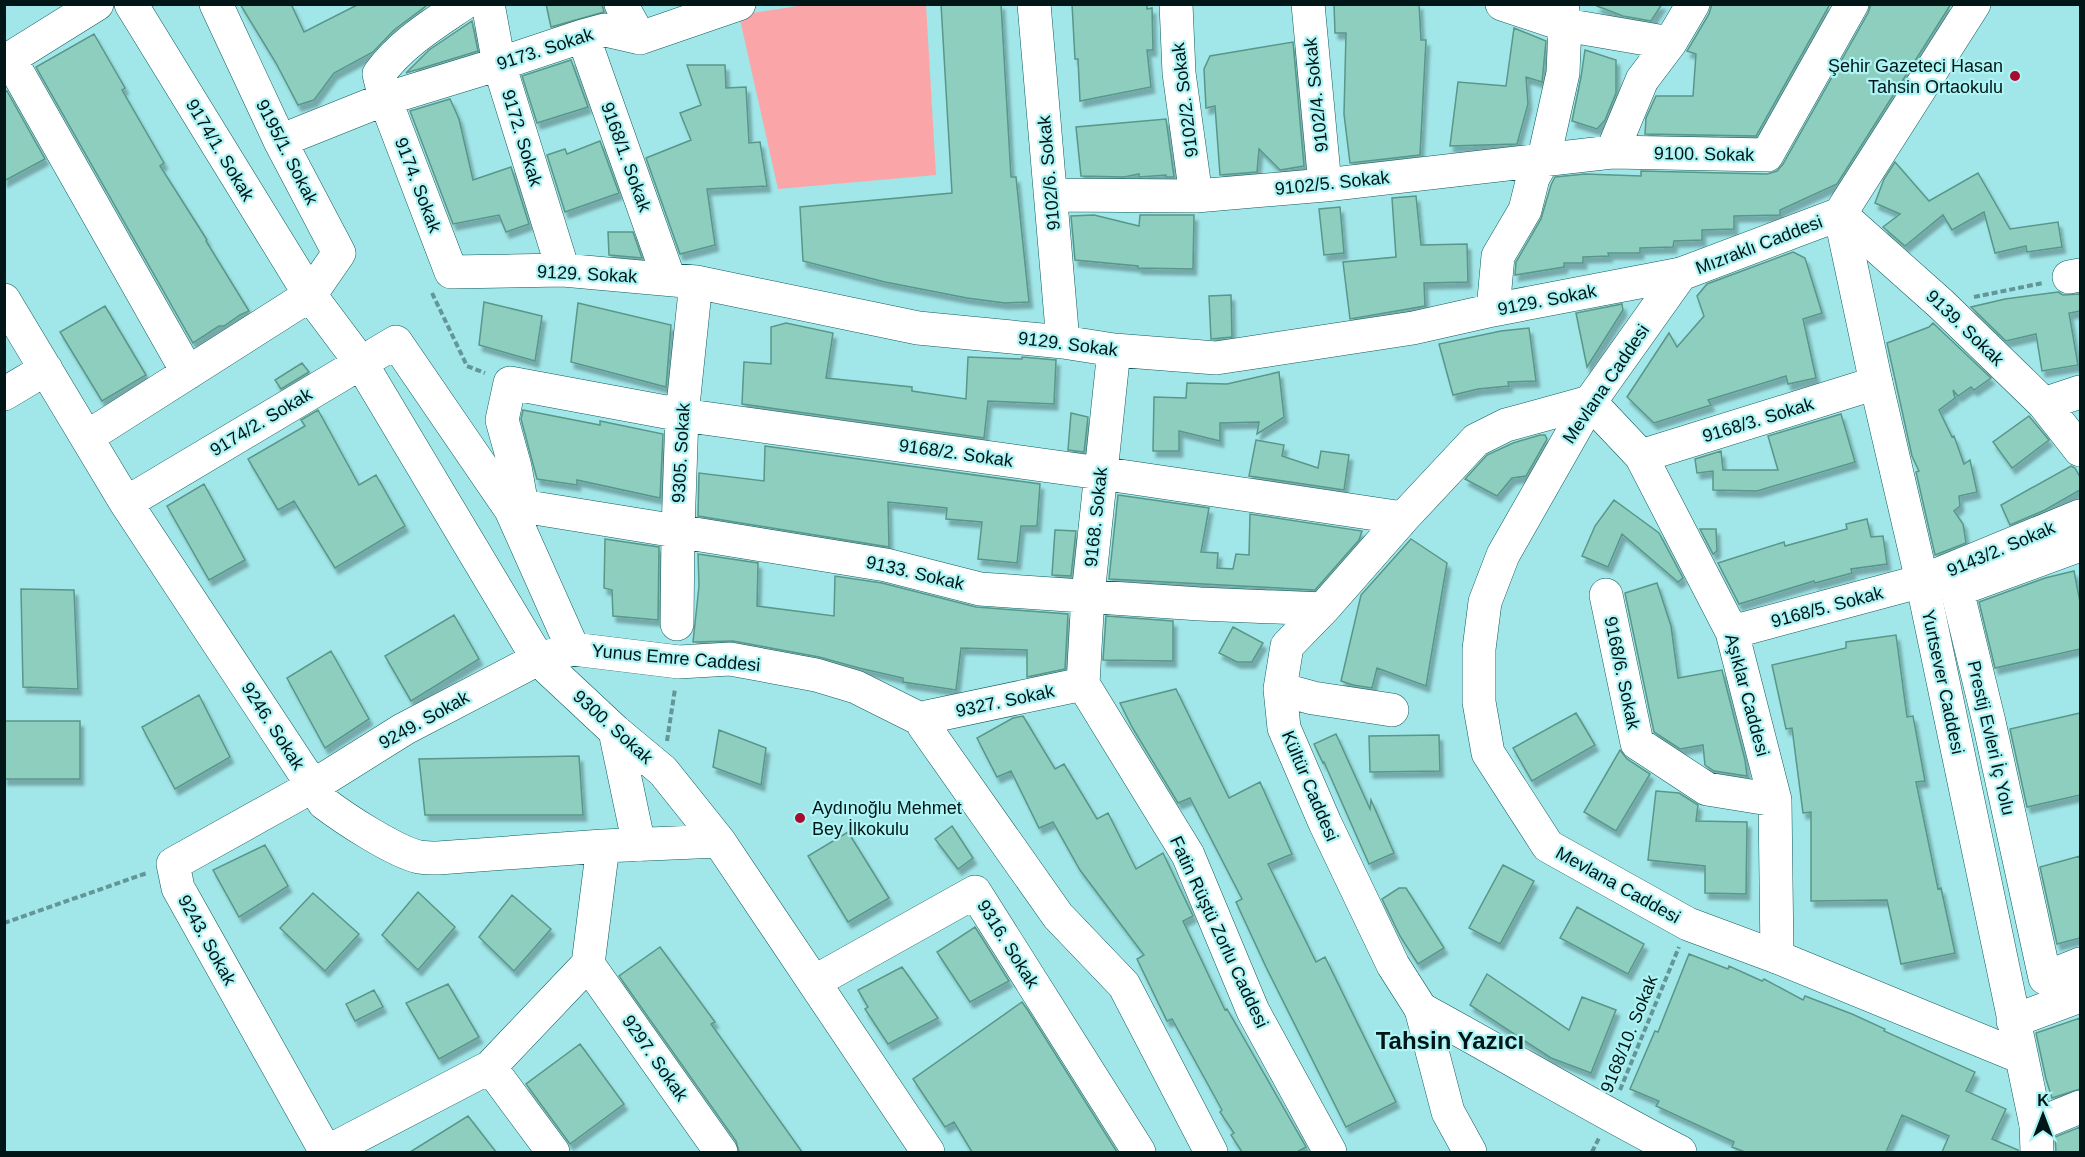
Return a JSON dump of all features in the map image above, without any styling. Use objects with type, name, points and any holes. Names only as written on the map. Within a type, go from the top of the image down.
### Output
[{"type":"street","points":[[97,4],[7,60],[188,373]]},
{"type":"street","name":"9174/1. Sokak","points":[[131,4],[310,295]]},
{"type":"street","name":"9195/1. Sokak","points":[[216,4],[280,141],[339,253],[310,295]]},
{"type":"street","points":[[433,14],[463,4]]},
{"type":"street","name":"9172. Sokak","points":[[488,4],[499,64],[563,270]]},
{"type":"street","points":[[621,4],[640,38],[739,4]]},
{"type":"street","name":"9102/6. Sokak","points":[[1034,4],[1063,342]]},
{"type":"street","name":"9102/2. Sokak","points":[[1176,4],[1179,73],[1196,196]]},
{"type":"street","name":"9102/4. Sokak","points":[[1308,4],[1325,185]]},
{"type":"street","points":[[1502,4],[1563,15],[1670,43]]},
{"type":"street","points":[[1612,152],[1642,80],[1670,43],[1693,4]]},
{"type":"street","name":"9100. Sokak","points":[[1612,152],[1767,155],[1852,4]]},
{"type":"street","name":"Mızraklı Caddesi","points":[[1681,274],[1840,214],[1974,4]]},
{"type":"street","name":"9174. Sokak","points":[[433,14],[413,38],[391,57],[379,74],[385,99],[451,272]]},
{"type":"street","points":[[1493,310],[1498,256],[1525,210],[1533,178],[1544,158],[1563,73],[1563,15]]},
{"type":"street","name":"9173. Sokak","points":[[280,141],[385,99],[583,36],[605,30],[640,38]]},
{"type":"street","name":"9168/1. Sokak","points":[[583,36],[683,281]]},
{"type":"street","name":"9102/5. Sokak","points":[[1052,195],[1196,196],[1325,185],[1544,158],[1612,152]]},
{"type":"street","name":"9139. Sokak","points":[[1840,214],[1941,304],[2044,404],[2080,450]]},
{"type":"street","name":"Yurtsever Caddesi","points":[[1840,214],[1922,582],[2022,1057],[2036,1139]]},
{"type":"street","name":"9129. Sokak","points":[[451,272],[563,270],[683,281],[918,328],[1063,342],[1114,350],[1216,358],[1413,328],[1493,310],[1681,274]]},
{"type":"street","name":"Mevlana Caddesi","points":[[1681,274],[1590,402],[1503,555],[1485,602],[1479,649],[1479,702],[1488,753],[1548,846],[1688,924],[1778,957],[2022,1057]]},
{"type":"street","name":"9305. Sokak","points":[[677,624],[683,281]]},
{"type":"street","points":[[87,437],[310,295]]},
{"type":"street","name":"9300. Sokak","points":[[310,295],[361,363],[538,660],[615,731],[663,771],[719,841],[928,1152]]},
{"type":"street","name":"9246. Sokak","points":[[4,300],[126,503],[324,803],[340,815],[403,851],[420,857],[438,858],[603,846],[719,841]]},
{"type":"street","name":"9174/2. Sokak","points":[[126,503],[396,342],[516,508]]},
{"type":"street","name":"9168. Sokak","points":[[1083,684],[1088,596],[1114,350]]},
{"type":"street","points":[[4,394],[46,369]]},
{"type":"street","points":[[510,383],[502,420],[515,467],[516,508],[573,649]]},
{"type":"street","name":"9168/2. Sokak","points":[[510,383],[682,415],[1403,518]]},
{"type":"street","name":"9168/3. Sokak","points":[[1641,456],[1876,383]]},
{"type":"street","points":[[2044,404],[2080,392]]},
{"type":"street","name":"Aşıklar Caddesi","points":[[1590,402],[1641,456],[1732,632],[1775,800],[1778,957]]},
{"type":"street","name":"Kültür Caddesi","points":[[1590,402],[1506,425],[1476,440],[1287,646],[1280,689],[1284,728],[1325,823],[1393,965],[1421,1009],[1610,1116],[1680,1152]]},
{"type":"street","name":"9133. Sokak","points":[[516,508],[678,531],[886,565],[981,589],[1200,604],[1323,609]]},
{"type":"street","name":"9143/2. Sokak","points":[[1922,582],[2080,516]]},
{"type":"street","name":"Prestij Evleri İç Yolu","points":[[2080,545],[1957,590],[1989,722],[2045,978],[2080,964]]},
{"type":"street","name":"9168/5. Sokak","points":[[1732,632],[1922,582]]},
{"type":"street","name":"9168/6. Sokak","points":[[1606,595],[1637,743],[1707,789],[1775,800]]},
{"type":"street","name":"Yunus Emre Caddesi","points":[[538,660],[573,649],[679,662],[730,660],[816,675],[856,687],[922,720],[1058,916],[1124,985],[1211,1152]]},
{"type":"street","name":"9249. Sokak","points":[[313,786],[404,729],[538,660]]},
{"type":"street","name":"9327. Sokak","points":[[922,720],[1083,684]]},
{"type":"street","name":"Fatin Rüştü Zorlu Caddesi","points":[[1083,684],[1188,855],[1253,1011],[1330,1152]]},
{"type":"street","points":[[1280,689],[1313,698],[1392,710]]},
{"type":"street","points":[[615,731],[639,845]]},
{"type":"street","points":[[173,864],[313,786]]},
{"type":"street","points":[[588,964],[603,846]]},
{"type":"street","name":"9243. Sokak","points":[[173,864],[178,888],[326,1152],[490,1067],[588,964]]},
{"type":"street","name":"9316. Sokak","points":[[814,982],[975,892],[1139,1152]]},
{"type":"street","name":"9297. Sokak","points":[[588,964],[722,1152]]},
{"type":"street","points":[[2013,1021],[2080,996]]},
{"type":"street","points":[[1421,1009],[1448,1112],[1470,1152]]},
{"type":"street","points":[[490,1067],[553,1152]]},
{"type":"street","points":[[2036,1139],[2080,1107]]},
{"type":"path","points":[[451,272],[430,290],[467,366],[510,383]]},
{"type":"path","points":[[1941,304],[2075,276]]},
{"type":"path","points":[[663,771],[679,662]]},
{"type":"path","points":[[4,923],[173,864]]},
{"type":"path","name":"9168/10. Sokak","points":[[1592,1152],[1610,1116],[1688,924]]},
{"type":"shaded area","points":[[811,4],[926,5],[936,175],[778,189],[739,15]]},
{"type":"building","points":[[240,4],[291,4],[304,32],[359,4],[425,4],[426,6],[394,30],[373,52],[334,73],[314,100],[298,105],[276,63]]},
{"type":"building","points":[[546,4],[602,4],[604,12],[551,27]]},
{"type":"building","points":[[941,4],[1001,4],[1011,177],[1016,177],[1029,302],[1005,303],[967,298],[885,282],[803,261],[800,207],[952,193]]},
{"type":"building","points":[[1072,4],[1147,4],[1147,9],[1152,8],[1153,50],[1147,50],[1151,87],[1080,101]]},
{"type":"building","points":[[1334,4],[1419,4],[1421,40],[1426,40],[1420,155],[1350,163],[1344,114],[1346,33],[1335,33]]},
{"type":"building","points":[[1598,4],[1662,4],[1651,21],[1623,16],[1597,6]]},
{"type":"building","points":[[1712,4],[1830,4],[1756,136],[1645,134],[1646,118],[1656,96],[1693,96],[1696,54],[1687,51],[1709,14]]},
{"type":"building","points":[[1871,4],[1951,4],[1837,184],[1780,210],[1780,215],[1734,216],[1734,229],[1702,230],[1702,240],[1674,241],[1673,247],[1640,248],[1640,253],[1608,253],[1609,256],[1583,257],[1583,263],[1564,263],[1564,267],[1515,275],[1516,262],[1541,219],[1555,177],[1585,174],[1641,176],[1641,171],[1767,174],[1777,171],[1868,13]]},
{"type":"building","points":[[472,21],[478,51],[406,73],[429,50]]},
{"type":"building","points":[[1514,28],[1546,41],[1542,82],[1526,77],[1528,104],[1517,144],[1450,146],[1458,82],[1506,86]]},
{"type":"building","points":[[94,34],[125,88],[122,90],[164,163],[160,166],[249,311],[224,326],[219,326],[193,343],[36,67]]},
{"type":"building","points":[[1293,42],[1304,166],[1280,170],[1259,149],[1257,172],[1220,175],[1215,106],[1206,108],[1204,69],[1210,56]]},
{"type":"building","points":[[1585,50],[1616,60],[1616,93],[1605,120],[1597,129],[1572,121]]},
{"type":"building","points":[[571,60],[588,107],[537,123],[522,76]]},
{"type":"building","points":[[687,65],[725,65],[726,88],[746,87],[749,143],[760,142],[767,186],[707,189],[715,245],[680,254],[646,158],[691,140],[680,113],[701,105]]},
{"type":"building","points":[[7,91],[45,159],[4,181],[4,92]]},
{"type":"building","points":[[450,99],[459,119],[473,180],[511,167],[529,224],[506,232],[499,215],[453,224],[410,111]]},
{"type":"building","points":[[1166,119],[1174,177],[1166,177],[1166,175],[1139,177],[1139,174],[1124,177],[1081,176],[1076,127]]},
{"type":"building","points":[[600,141],[619,193],[565,212],[547,155],[565,149],[567,154]]},
{"type":"building","points":[[1895,162],[1929,201],[1978,173],[2010,229],[2058,222],[2062,247],[2027,252],[2026,246],[1995,253],[1984,212],[1952,230],[1943,215],[1905,246],[1883,227],[1900,214],[1875,203],[1884,179]]},
{"type":"building","points":[[1416,196],[1421,245],[1467,244],[1468,282],[1424,283],[1425,306],[1350,319],[1343,262],[1396,257],[1392,198]]},
{"type":"building","points":[[1340,207],[1344,253],[1324,255],[1319,209]]},
{"type":"building","points":[[1094,215],[1139,226],[1140,215],[1194,215],[1193,269],[1138,268],[1138,266],[1075,260],[1071,216]]},
{"type":"building","points":[[608,232],[633,232],[642,258],[609,255]]},
{"type":"building","points":[[1793,252],[1805,258],[1822,313],[1803,319],[1816,378],[1788,384],[1786,376],[1708,400],[1711,405],[1654,423],[1627,397],[1669,333],[1677,347],[1704,316],[1697,296],[1707,284]]},
{"type":"building","points":[[2058,292],[2063,295],[2080,294],[2080,311],[2069,313],[2078,365],[2042,371],[2036,334],[2006,341],[1971,307],[2005,299]]},
{"type":"building","points":[[1231,295],[1232,337],[1211,339],[1209,296]]},
{"type":"building","points":[[484,302],[542,316],[535,361],[479,345]]},
{"type":"building","points":[[578,303],[671,325],[666,387],[571,362]]},
{"type":"building","points":[[1622,304],[1623,310],[1587,367],[1576,313]]},
{"type":"building","points":[[105,306],[146,375],[102,401],[60,332]]},
{"type":"building","points":[[786,323],[833,333],[826,378],[912,387],[912,391],[966,399],[968,357],[1022,359],[1022,357],[1056,360],[1054,404],[988,401],[984,438],[742,404],[744,362],[771,364],[771,327]]},
{"type":"building","points":[[1933,323],[1991,378],[1974,390],[1971,387],[1958,396],[1953,390],[1955,398],[1939,410],[1952,437],[1954,436],[1964,464],[1970,460],[1977,492],[1959,496],[1960,506],[1954,511],[1963,524],[1966,543],[1935,555],[1916,472],[1919,471],[1912,456],[1887,343],[1929,327]]},
{"type":"building","points":[[1529,328],[1536,381],[1508,382],[1509,386],[1478,389],[1453,395],[1439,344],[1501,331]]},
{"type":"building","points":[[302,363],[309,372],[281,389],[275,380]]},
{"type":"building","points":[[1279,372],[1284,417],[1257,434],[1259,422],[1220,423],[1220,441],[1179,431],[1179,451],[1153,451],[1154,397],[1186,398],[1187,383],[1227,384]]},
{"type":"building","points":[[318,410],[359,485],[376,475],[405,526],[335,568],[294,501],[278,510],[248,459],[305,426],[301,420]]},
{"type":"building","points":[[523,410],[600,425],[600,421],[663,434],[660,498],[577,480],[577,485],[537,479],[521,419]]},
{"type":"building","points":[[1071,413],[1088,417],[1084,452],[1068,450]]},
{"type":"building","points":[[1841,414],[1855,462],[1757,491],[1713,490],[1713,471],[1697,473],[1695,459],[1721,451],[1723,470],[1778,470],[1768,436]]},
{"type":"building","points":[[2029,416],[2049,440],[2012,468],[1993,442]]},
{"type":"building","points":[[1545,435],[1547,439],[1526,476],[1512,478],[1497,496],[1465,479],[1487,455],[1513,443]]},
{"type":"building","points":[[1256,440],[1284,445],[1282,456],[1318,468],[1321,451],[1349,455],[1344,490],[1249,476]]},
{"type":"building","points":[[765,446],[1040,484],[1037,526],[1021,526],[1017,563],[978,559],[982,522],[946,519],[947,508],[888,502],[889,547],[698,516],[699,473],[764,481]]},
{"type":"building","points":[[2071,466],[2075,468],[2080,477],[2080,490],[2045,510],[2010,525],[2001,505]]},
{"type":"building","points":[[204,484],[245,560],[209,580],[167,506]]},
{"type":"building","points":[[1118,495],[1209,508],[1201,552],[1218,553],[1217,568],[1233,569],[1236,554],[1249,555],[1250,514],[1362,531],[1359,540],[1315,590],[1109,579]]},
{"type":"building","points":[[1614,500],[1659,533],[1683,578],[1678,582],[1622,534],[1608,567],[1582,556],[1595,526]]},
{"type":"building","points":[[1867,519],[1871,537],[1883,536],[1887,564],[1851,569],[1852,573],[1815,583],[1814,581],[1739,604],[1718,563],[1784,542],[1785,546],[1847,529],[1846,524]]},
{"type":"building","points":[[1700,529],[1716,529],[1717,551],[1713,554]]},
{"type":"building","points":[[1055,530],[1076,531],[1071,576],[1052,575]]},
{"type":"building","points":[[605,539],[659,547],[658,620],[613,616],[612,590],[604,588]]},
{"type":"building","points":[[1411,539],[1447,563],[1426,686],[1377,668],[1372,688],[1341,681],[1361,595]]},
{"type":"building","points":[[698,554],[758,563],[757,606],[834,616],[835,576],[882,583],[976,607],[1068,614],[1065,669],[1027,677],[1027,650],[961,648],[956,690],[903,682],[903,678],[819,657],[733,641],[693,642],[699,586]]},
{"type":"building","points":[[2074,571],[2080,602],[2080,649],[1995,668],[1979,602],[2045,578]]},
{"type":"building","points":[[1657,583],[1671,626],[1678,678],[1722,670],[1747,776],[1714,771],[1705,765],[1703,745],[1680,749],[1654,732],[1625,593]]},
{"type":"building","points":[[21,589],[74,590],[78,689],[23,687]]},
{"type":"building","points":[[454,615],[479,659],[411,701],[385,656]]},
{"type":"building","points":[[1106,616],[1173,621],[1173,661],[1103,660]]},
{"type":"building","points":[[1233,627],[1263,643],[1252,662],[1237,662],[1219,653]]},
{"type":"building","points":[[1896,635],[1907,717],[1913,716],[1925,781],[1916,782],[1938,889],[1941,888],[1955,953],[1901,964],[1887,900],[1811,901],[1811,812],[1803,813],[1792,728],[1786,729],[1772,665],[1846,648],[1846,642]]},
{"type":"building","points":[[331,651],[369,719],[325,748],[287,678]]},
{"type":"building","points":[[1176,689],[1229,798],[1260,782],[1292,854],[1268,864],[1316,962],[1325,957],[1396,1102],[1346,1127],[1266,967],[1236,902],[1242,899],[1190,798],[1178,803],[1120,703]]},
{"type":"building","points":[[199,695],[230,757],[175,789],[142,727]]},
{"type":"building","points":[[1576,713],[1595,745],[1532,781],[1513,748]]},
{"type":"building","points":[[2080,713],[2080,795],[2027,807],[2010,729]]},
{"type":"building","points":[[1023,716],[1055,769],[1064,764],[1097,819],[1108,813],[1136,869],[1163,853],[1193,916],[1183,921],[1225,1010],[1227,1009],[1306,1147],[1297,1152],[1242,1152],[1231,1135],[1234,1133],[1220,1112],[1222,1110],[1172,1019],[1167,1021],[1137,959],[1144,955],[1080,870],[1053,822],[1039,828],[1011,771],[997,777],[977,738],[1013,718]]},
{"type":"building","points":[[4,721],[80,721],[80,779],[4,779]]},
{"type":"building","points":[[719,730],[766,748],[761,785],[713,767]]},
{"type":"building","points":[[1336,734],[1370,809],[1371,800],[1394,853],[1369,864],[1314,744]]},
{"type":"building","points":[[1439,735],[1440,771],[1370,772],[1369,736]]},
{"type":"building","points":[[1620,750],[1627,759],[1650,774],[1616,831],[1584,812]]},
{"type":"building","points":[[579,756],[583,815],[425,815],[419,759]]},
{"type":"building","points":[[1656,791],[1679,793],[1698,805],[1696,821],[1747,822],[1746,894],[1705,893],[1705,866],[1648,860]]},
{"type":"building","points":[[952,826],[973,858],[958,869],[935,839]]},
{"type":"building","name":"Aydınoğlu Mehmet Bey İlkokulu","points":[[848,832],[889,898],[848,922],[808,856]]},
{"type":"building","points":[[265,845],[288,886],[239,917],[213,870]]},
{"type":"building","points":[[2080,856],[2080,938],[2057,944],[2040,867]]},
{"type":"building","points":[[1503,865],[1534,881],[1500,944],[1469,928]]},
{"type":"building","points":[[1399,888],[1406,888],[1444,948],[1418,964],[1400,936],[1382,899]]},
{"type":"building","points":[[418,892],[455,927],[418,970],[382,935]]},
{"type":"building","points":[[313,893],[359,934],[325,971],[280,928]]},
{"type":"building","points":[[512,895],[551,929],[514,971],[479,937]]},
{"type":"building","points":[[1577,907],[1644,944],[1628,974],[1560,938]]},
{"type":"building","points":[[975,927],[1009,981],[970,1002],[937,952]]},
{"type":"building","points":[[660,947],[715,1022],[711,1024],[802,1152],[739,1152],[736,1141],[619,976]]},
{"type":"building","points":[[1689,954],[1728,969],[1729,966],[1762,981],[1764,979],[1803,1000],[1805,996],[1852,1014],[1975,1072],[1966,1091],[2006,1109],[1992,1139],[2018,1152],[1942,1152],[1949,1136],[1902,1115],[1886,1152],[1745,1152],[1732,1147],[1734,1142],[1656,1106],[1659,1101],[1630,1089],[1655,1031],[1658,1032]]},
{"type":"building","points":[[902,967],[938,1018],[888,1044],[865,1009],[868,1007],[858,990]]},
{"type":"building","points":[[1487,974],[1569,1030],[1582,997],[1616,1010],[1591,1073],[1551,1058],[1470,1005]]},
{"type":"building","points":[[448,984],[479,1037],[439,1059],[406,1003]]},
{"type":"building","points":[[374,990],[383,1007],[355,1021],[346,1004]]},
{"type":"building","points":[[1022,1002],[1117,1152],[972,1152],[954,1122],[945,1127],[913,1079]]},
{"type":"building","points":[[2080,1018],[2080,1089],[2052,1098],[2036,1033]]},
{"type":"building","points":[[580,1044],[624,1104],[570,1144],[526,1084]]},
{"type":"building","points":[[468,1116],[496,1152],[410,1152]]},
{"type":"building","points":[[2080,1127],[2080,1152],[2056,1152],[2055,1137]]},
{"type":"place","name":"Şehir Gazeteci Hasan Tahsin Ortaokulu","points":[[2015,76]]},
{"type":"place","name":"Aydınoğlu Mehmet Bey İlkokulu","points":[[800,818]]},
{"type":"district","name":"Tahsin Yazıcı","points":[[1450,1041]]}]
